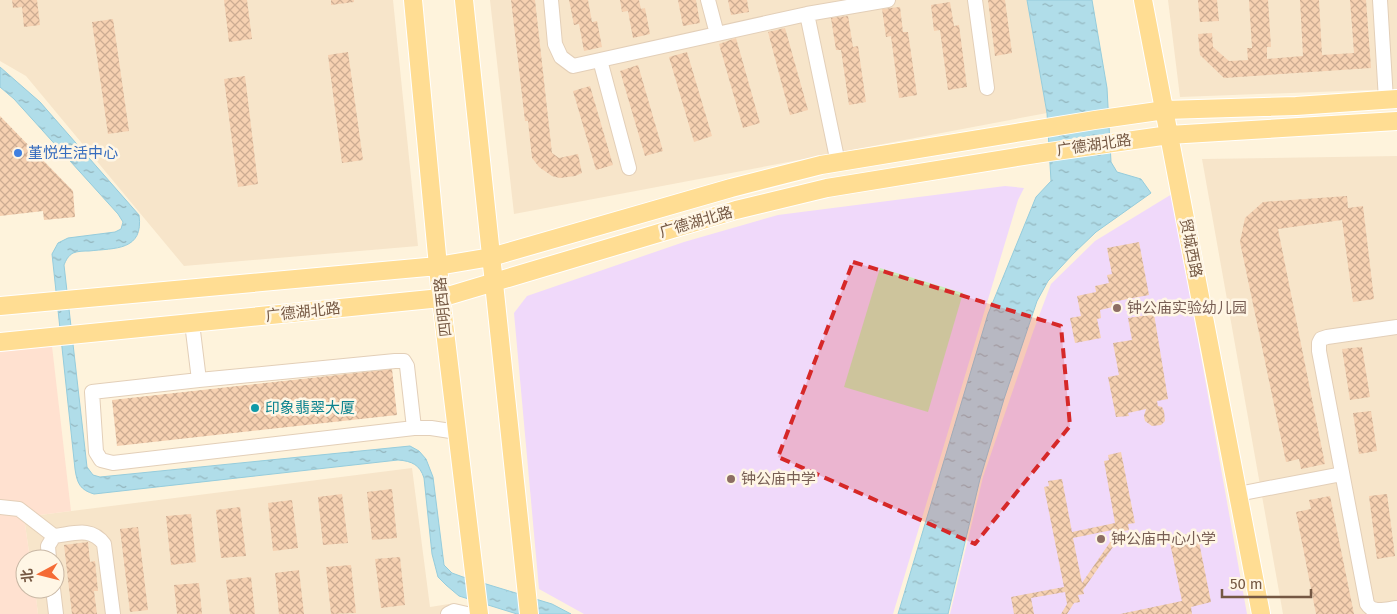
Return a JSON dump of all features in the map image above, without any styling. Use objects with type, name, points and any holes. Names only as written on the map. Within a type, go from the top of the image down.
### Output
[{"type":"main road","name":"四明西路","points":[[413,0],[441,298],[472,564],[475,612]]},
{"type":"main road","points":[[464,0],[530,614]]},
{"type":"main road","name":"贸城西路","points":[[1144,0],[1261,614]]},
{"type":"main road","name":"广德湖北路","points":[[0,306],[438,266],[491,256],[730,188],[838,162],[1165,110],[1296,106],[1391,100]]},
{"type":"main road","name":"广德湖北路","points":[[0,342],[441,298],[736,210],[810,192],[1042,153],[1169,135],[1397,121]]},
{"type":"lane","points":[[551,0],[555,44],[561,57],[573,66],[807,14],[888,0]]},
{"type":"lane","points":[[708,0],[717,34]]},
{"type":"lane","points":[[975,0],[987,88]]},
{"type":"lane","points":[[1380,0],[1391,100]]},
{"type":"lane","points":[[807,14],[838,162]]},
{"type":"lane","points":[[600,60],[629,168]]},
{"type":"lane","points":[[192,323],[199,380]]},
{"type":"lane","points":[[1397,328],[1327,337],[1321,339],[1319,344],[1367,604],[1374,611],[1397,608]]},
{"type":"lane","points":[[414,428],[407,366],[404,361],[92,392],[96,452],[101,460],[113,462],[414,428],[431,428],[457,432]]},
{"type":"lane","points":[[1238,494],[1342,474]]},
{"type":"lane","points":[[0,507],[19,509],[54,536],[88,533],[99,538],[104,544],[113,614]]},
{"type":"lane","points":[[48,549],[54,536]]},
{"type":"lane","points":[[54,599],[56,614]]},
{"type":"lane","points":[[448,614],[454,611],[475,612]]},
{"type":"highlighted area","points":[[853,262],[1061,326],[1070,426],[975,544],[778,457]]},
{"type":"shaded area","points":[[0,0],[393,0],[418,246],[184,266],[26,76],[0,61]]},
{"type":"shaded area","points":[[490,0],[1027,0],[1047,113],[514,214]]},
{"type":"shaded area","points":[[1168,0],[1397,0],[1397,89],[1180,97]]},
{"type":"shaded area","points":[[1397,156],[1397,614],[1283,614],[1202,159]]},
{"type":"shaded area","name":"钟公庙中学","points":[[1005,186],[1024,188],[1018,200],[893,614],[584,614],[539,589],[514,313],[527,296],[684,242],[778,215]]},
{"type":"shaded area","points":[[1172,194],[1247,614],[950,614],[983,477],[1051,284],[1095,241]]},
{"type":"shaded area","points":[[52,346],[71,511],[24,517],[29,549],[15,549],[15,599],[36,599],[38,614],[0,614],[0,351]]},
{"type":"shaded area","points":[[412,468],[430,607],[449,604],[450,614],[38,614],[36,599],[65,599],[65,549],[29,549],[24,517]]},
{"type":"green space","points":[[880,268],[963,293],[928,412],[844,387]]},
{"type":"water","points":[[1027,0],[1092,0],[1107,88],[1111,162],[1117,172],[1141,179],[1151,193],[1096,232],[1048,281],[1037,301],[1004,399],[980,479],[948,614],[898,614],[988,314],[1036,197],[1051,181],[1047,113]]},
{"type":"water","points":[[0,67],[40,102],[139,215],[137,235],[126,245],[118,248],[79,251],[70,255],[64,265],[87,467],[93,475],[100,477],[410,446],[419,451],[426,459],[433,477],[444,565],[452,573],[552,604],[571,614],[517,614],[459,596],[446,585],[438,577],[432,554],[424,478],[415,464],[407,461],[398,460],[94,494],[82,488],[78,482],[75,469],[52,254],[58,243],[68,238],[115,232],[121,229],[123,222],[118,214],[14,99],[0,87]]},
{"type":"building","points":[[12,0],[37,0],[40,25],[24,27],[22,7],[13,8]]},
{"type":"building","points":[[224,0],[247,0],[252,39],[229,42]]},
{"type":"building","points":[[331,0],[354,0],[354,2],[331,5]]},
{"type":"building","points":[[511,0],[535,0],[552,153],[559,158],[578,154],[582,173],[575,176],[560,178],[552,176],[539,167],[532,158],[528,121],[525,121]]},
{"type":"building","points":[[569,0],[588,0],[592,22],[597,21],[602,47],[584,51],[579,24],[574,25]]},
{"type":"building","points":[[620,0],[639,0],[641,9],[645,8],[650,34],[633,38],[628,11],[622,12]]},
{"type":"building","points":[[678,0],[696,0],[700,23],[683,26]]},
{"type":"building","points":[[728,0],[747,0],[749,12],[731,15]]},
{"type":"building","points":[[988,0],[1005,0],[1012,53],[995,56]]},
{"type":"building","points":[[1198,0],[1217,0],[1219,21],[1200,22]]},
{"type":"building","points":[[1249,0],[1268,0],[1271,47],[1267,47],[1267,59],[1303,56],[1300,0],[1319,0],[1322,55],[1354,53],[1350,0],[1366,0],[1371,68],[1224,78],[1200,55],[1198,34],[1212,33],[1213,47],[1229,61],[1248,60],[1247,48],[1252,48]]},
{"type":"building","points":[[950,2],[954,26],[959,25],[967,87],[948,90],[940,30],[934,31],[931,5]]},
{"type":"building","points":[[900,7],[903,32],[908,32],[917,95],[899,98],[891,36],[886,37],[882,9]]},
{"type":"building","points":[[848,16],[853,47],[858,46],[866,102],[849,105],[841,50],[836,50],[831,18]]},
{"type":"building","points":[[113,19],[129,131],[108,134],[92,22]]},
{"type":"building","points":[[785,28],[808,110],[790,115],[768,32]]},
{"type":"building","points":[[736,38],[760,123],[743,128],[719,44]]},
{"type":"building","points":[[348,52],[363,160],[342,163],[328,55]]},
{"type":"building","points":[[687,52],[712,136],[694,142],[669,57]]},
{"type":"building","points":[[638,65],[663,151],[645,156],[620,71]]},
{"type":"building","points":[[245,76],[258,184],[238,187],[224,79]]},
{"type":"building","points":[[590,86],[613,165],[596,170],[573,91]]},
{"type":"building","name":"堇悦生活中心","points":[[0,116],[73,191],[75,217],[44,220],[43,211],[0,216]]},
{"type":"building","points":[[1347,196],[1348,208],[1363,206],[1374,299],[1353,302],[1342,220],[1278,229],[1325,464],[1301,469],[1299,459],[1286,462],[1240,242],[1245,218],[1263,202]]},
{"type":"building","points":[[1139,242],[1149,295],[1112,302],[1113,307],[1100,310],[1101,318],[1097,319],[1101,338],[1075,343],[1070,318],[1081,316],[1077,296],[1096,292],[1095,286],[1109,283],[1107,275],[1112,274],[1107,248]]},
{"type":"building","points":[[1154,314],[1168,399],[1157,401],[1158,406],[1162,407],[1164,411],[1165,421],[1161,425],[1152,426],[1145,421],[1146,409],[1128,413],[1129,416],[1116,417],[1108,377],[1119,375],[1113,343],[1132,340],[1128,318]]},
{"type":"building","points":[[1362,347],[1370,397],[1350,400],[1342,349]]},
{"type":"building","name":"印象翡翠大厦","points":[[392,369],[397,415],[117,446],[112,400]]},
{"type":"building","points":[[1371,411],[1377,451],[1359,454],[1353,413]]},
{"type":"building","points":[[1121,452],[1135,523],[1128,524],[1129,530],[1124,531],[1083,590],[1084,594],[1078,595],[1080,602],[1074,603],[1067,614],[1061,614],[1067,604],[1065,592],[1031,598],[1034,614],[1014,614],[1011,597],[1064,587],[1044,487],[1049,486],[1048,481],[1062,479],[1072,532],[1115,523],[1104,461],[1109,460],[1108,455]],"holes":[[[1117,529],[1117,532],[1082,583],[1073,538]]]},
{"type":"building","points":[[392,489],[397,538],[372,540],[367,492]]},
{"type":"building","points":[[342,494],[348,543],[323,545],[318,497]]},
{"type":"building","points":[[1387,494],[1395,556],[1377,559],[1369,496]]},
{"type":"building","points":[[1330,496],[1354,614],[1316,614],[1296,512],[1311,509],[1309,500]]},
{"type":"building","points":[[292,500],[298,548],[273,551],[268,503]]},
{"type":"building","points":[[240,507],[246,556],[221,558],[216,510]]},
{"type":"building","points":[[191,514],[196,562],[171,565],[166,516]]},
{"type":"building","points":[[138,527],[148,610],[130,612],[120,529]]},
{"type":"building","points":[[1197,532],[1211,602],[1191,607],[1192,614],[1120,614],[1182,601],[1169,538]]},
{"type":"building","points":[[88,542],[90,562],[95,561],[98,591],[94,591],[97,614],[72,614],[64,545]]},
{"type":"building","points":[[400,557],[405,605],[381,608],[375,559]]},
{"type":"building","points":[[351,565],[356,613],[331,614],[326,567]]},
{"type":"building","points":[[299,570],[304,614],[279,614],[275,573]]},
{"type":"building","points":[[251,577],[255,614],[230,614],[226,580]]},
{"type":"building","points":[[199,583],[202,614],[177,614],[174,585]]},
{"type":"place","name":"堇悦生活中心","points":[[18,153]]},
{"type":"place","name":"钟公庙实验幼儿园","points":[[1117,308]]},
{"type":"place","name":"印象翡翠大厦","points":[[255,408]]},
{"type":"place","name":"钟公庙中学","points":[[731,479]]},
{"type":"place","name":"钟公庙中心小学","points":[[1101,539]]}]
